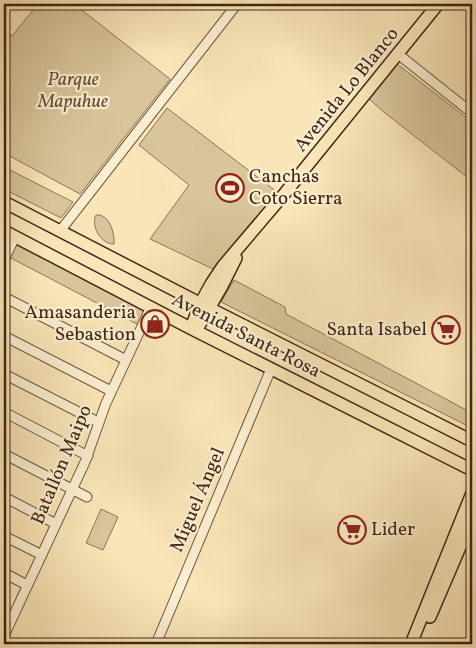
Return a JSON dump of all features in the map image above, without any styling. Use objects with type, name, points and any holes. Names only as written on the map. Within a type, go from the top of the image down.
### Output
[{"type":"main road","name":"Avenida Lo Blanco","points":[[193,329],[231,257],[244,244],[438,4]]},
{"type":"main road","name":"Avenida Santa Rosa","points":[[4,202],[204,306],[472,441]]},
{"type":"main road","name":"Avenida Santa Rosa","points":[[4,231],[472,470]]},
{"type":"main road","points":[[411,644],[472,493]]},
{"type":"main road","points":[[419,644],[472,519]]},
{"type":"street","points":[[60,231],[237,4]]},
{"type":"street","points":[[398,54],[472,113]]},
{"type":"street","points":[[4,260],[15,237]]},
{"type":"street","points":[[4,297],[126,360]]},
{"type":"street","name":"Batallón Maipo","points":[[4,636],[8,615],[27,585],[88,456],[98,422],[111,391],[151,307]]},
{"type":"street","points":[[4,336],[111,391]]},
{"type":"street","name":"Miguel Ángel","points":[[156,644],[271,369]]},
{"type":"street","points":[[4,374],[98,422]]},
{"type":"street","points":[[4,412],[88,456]]},
{"type":"street","points":[[4,454],[87,497]]},
{"type":"street","points":[[4,497],[56,524]]},
{"type":"street","points":[[4,536],[42,555]]},
{"type":"street","points":[[4,574],[27,585]]},
{"type":"green space","name":"Parque Mapuhue","points":[[38,4],[74,4],[170,79],[80,194],[4,153],[4,30],[12,36]]},
{"type":"green space","points":[[397,64],[472,122],[472,181],[369,99]]},
{"type":"green space","name":"Canchas Coto Sierra","points":[[167,108],[277,192],[215,270],[150,239],[189,185],[139,145]]},
{"type":"green space","points":[[4,167],[73,202],[61,218],[4,189]]},
{"type":"green space","points":[[96,215],[103,216],[111,225],[114,244],[105,241],[98,234],[95,224]]},
{"type":"green space","points":[[16,243],[146,310],[139,325],[9,257]]},
{"type":"green space","points":[[234,280],[285,307],[286,314],[472,413],[472,428],[221,302]]},
{"type":"green space","points":[[101,509],[118,517],[103,550],[86,543]]},
{"type":"place","name":"Canchas Coto Sierra","points":[[230,188]]},
{"type":"place","name":"Amasanderia Sebastion","points":[[155,324]]},
{"type":"place","name":"Santa Isabel","points":[[446,330]]},
{"type":"place","name":"Lider","points":[[352,530]]}]
